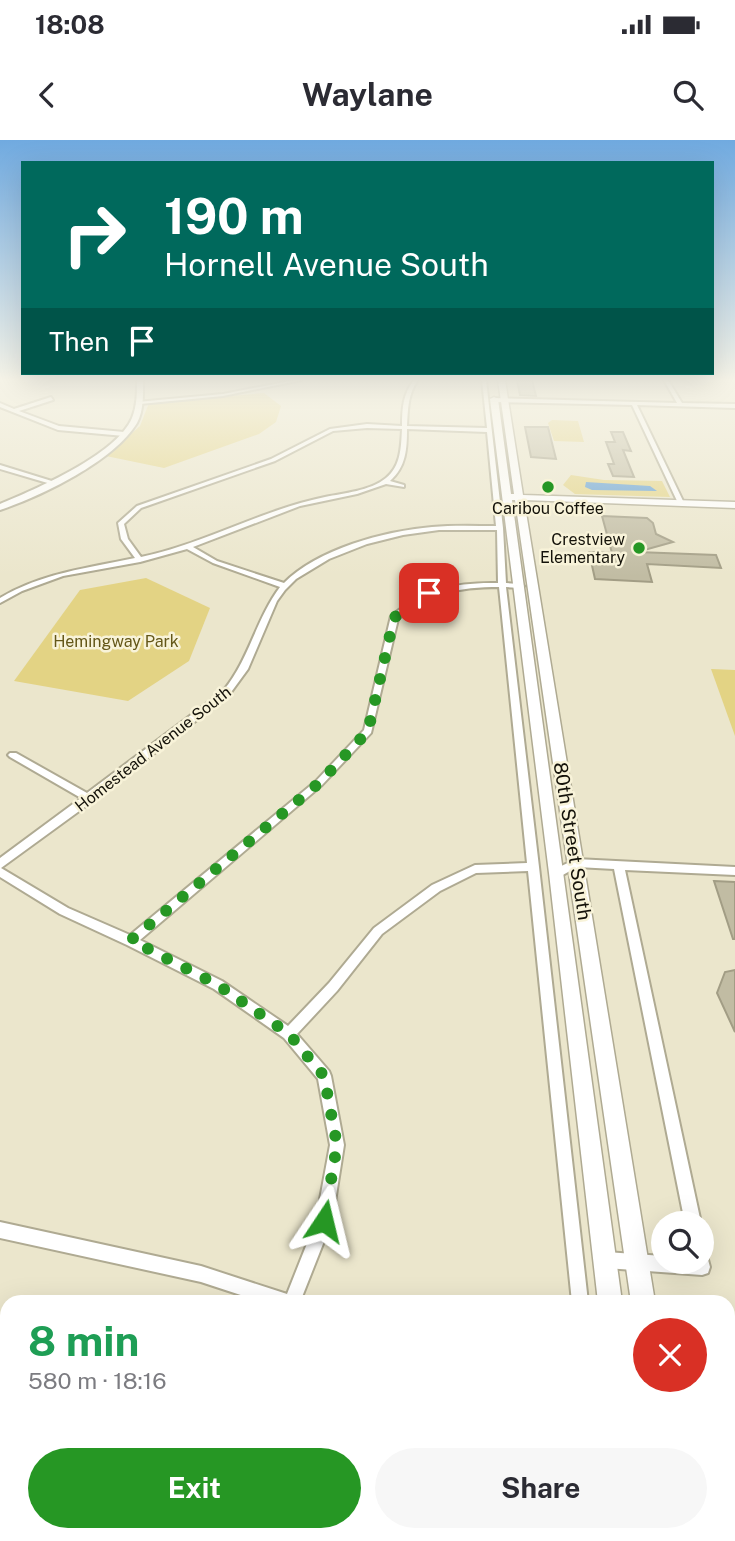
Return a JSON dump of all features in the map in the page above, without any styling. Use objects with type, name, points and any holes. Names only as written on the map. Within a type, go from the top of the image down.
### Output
[{"type":"main road","name":"80th Street South","points":[[506,445],[576,863],[642,1295]]},
{"type":"main road","name":"80th Street South","points":[[513,497],[520,586],[609,1295]]},
{"type":"main road","points":[[513,497],[735,505]]},
{"type":"street","points":[[0,507],[53,483],[111,445]]},
{"type":"street","points":[[141,560],[122,537],[121,531],[121,523],[139,507],[273,460],[300,445]]},
{"type":"street","points":[[386,482],[400,464],[403,445]]},
{"type":"street","name":"80th Street South","points":[[490,445],[500,528],[502,585],[579,1295]]},
{"type":"street","points":[[654,445],[681,503]]},
{"type":"street","points":[[0,467],[53,483]]},
{"type":"street","points":[[0,601],[39,582],[141,560],[187,546],[295,505],[386,482],[402,486]]},
{"type":"street","name":"Homestead Avenue South","points":[[0,864],[89,799],[236,684],[251,656],[266,616],[285,586],[313,565],[340,552],[396,535],[438,528],[500,528]]},
{"type":"street","points":[[187,546],[215,562],[285,586]]},
{"type":"street","points":[[131,940],[319,783],[368,731],[394,618],[403,609],[429,593],[463,587],[520,586]]},
{"type":"street","points":[[13,755],[89,799]]},
{"type":"street","points":[[557,873],[576,863],[735,871]]},
{"type":"street","points":[[619,865],[691,1211]]},
{"type":"street","points":[[289,1034],[333,987],[378,931],[436,888],[475,869],[534,867]]},
{"type":"street","points":[[0,872],[64,911],[131,940],[218,985],[289,1034],[324,1076],[337,1145],[324,1221],[292,1295]]},
{"type":"street","points":[[0,1230],[201,1274],[267,1295]]},
{"type":"street","points":[[606,1260],[651,1264]]},
{"type":"green space","points":[[118,445],[227,445],[164,468],[106,456]]},
{"type":"green space","points":[[571,475],[604,480],[662,481],[670,497],[575,494],[563,485]]},
{"type":"green space","name":"Hemingway Park","points":[[146,578],[210,608],[189,661],[128,701],[14,681],[80,590]]},
{"type":"green space","points":[[711,669],[735,670],[735,736]]},
{"type":"water","points":[[586,482],[650,486],[657,491],[592,490],[585,487]]},
{"type":"building","points":[[529,445],[553,445],[556,459],[531,457]]},
{"type":"building","points":[[607,445],[629,445],[631,451],[623,450],[634,477],[613,476],[608,464],[614,464]]},
{"type":"building","name":"Crestview Elementary","points":[[602,516],[647,518],[653,523],[656,534],[673,542],[637,552],[716,555],[721,568],[647,564],[652,582],[595,579],[589,552],[612,553]]},
{"type":"building","points":[[714,881],[735,882],[735,939],[733,939]]},
{"type":"building","points":[[735,970],[735,1032],[717,993],[725,972]]},
{"type":"place","name":"Caribou Coffee","points":[[548,487]]},
{"type":"place","name":"Crestview Elementary","points":[[639,548]]},
{"type":"route","points":[[324,1221],[337,1145],[324,1076],[289,1034],[218,985],[131,940],[319,783],[368,731],[394,618],[429,593]]}]
